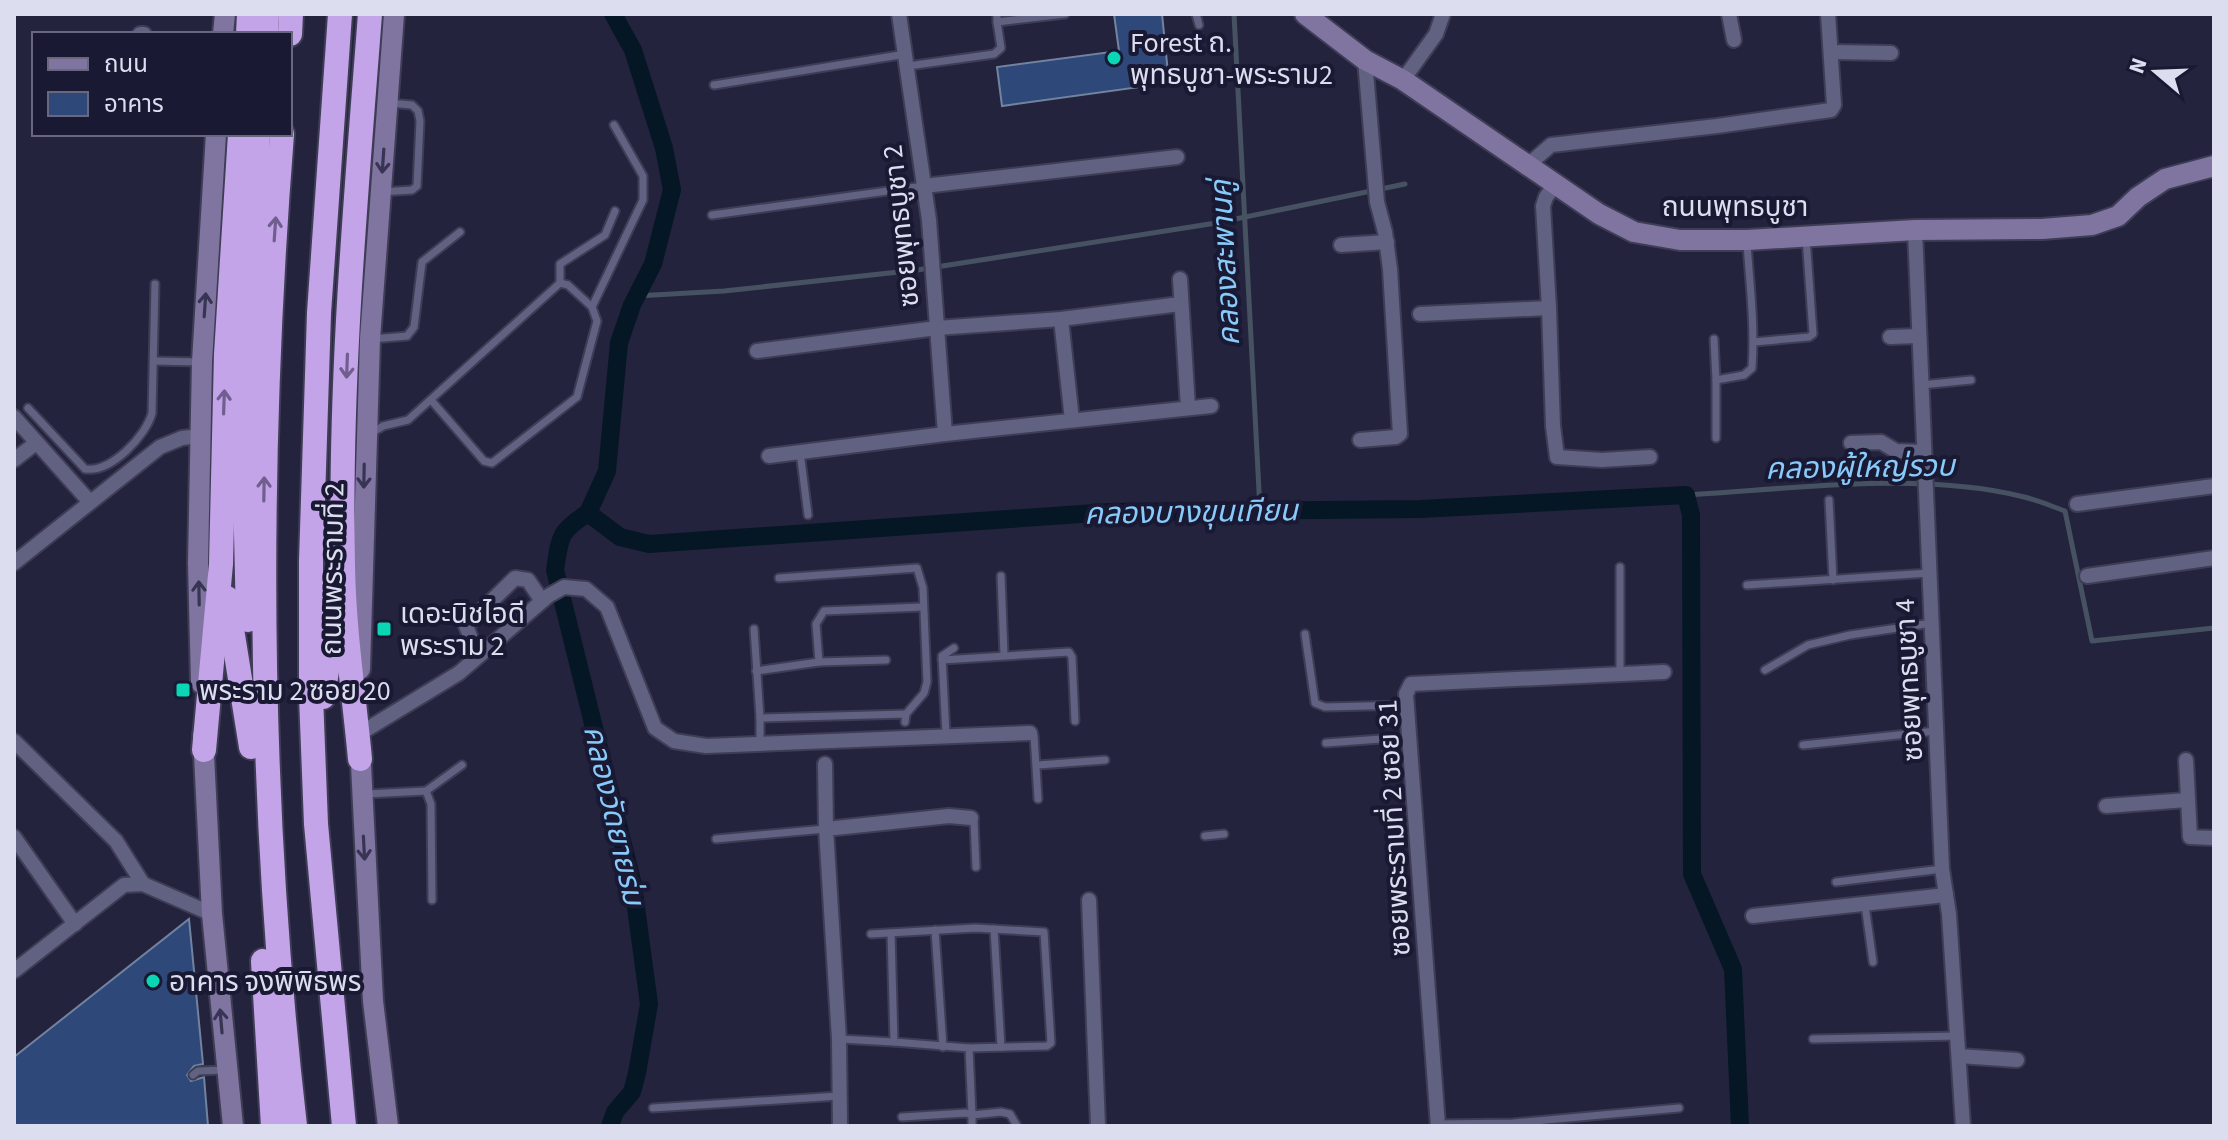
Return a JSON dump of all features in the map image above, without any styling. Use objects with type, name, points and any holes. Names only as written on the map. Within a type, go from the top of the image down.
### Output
[{"type":"highway","points":[[329,14],[307,324],[300,584],[302,737],[309,881],[331,1126]]},
{"type":"highway","name":"ถนนพระรามที่ 2","points":[[340,14],[322,267],[313,451],[311,592],[316,824],[344,1126]]},
{"type":"highway","points":[[360,759],[343,568],[344,430],[350,288],[370,14]]},
{"type":"highway","points":[[204,750],[221,564],[224,412],[240,136]]},
{"type":"highway","points":[[258,136],[244,445],[251,747],[273,1126]]},
{"type":"highway","points":[[282,136],[267,380],[264,616],[273,864],[295,1126]]},
{"type":"highway","points":[[221,564],[251,747]]},
{"type":"highway","points":[[314,759],[343,568]]},
{"type":"main road","name":"ถนนพระรามที่ 2","points":[[388,1126],[373,1001],[359,734],[365,438],[394,14]]},
{"type":"main road","name":"ถนนพุทธบูชา","points":[[1305,14],[1365,60],[1403,80],[1599,214],[1634,232],[1680,240],[1747,240],[1915,230],[2042,229],[2092,225],[2118,216],[2138,197],[2165,179],[2214,166]]},
{"type":"main road","points":[[216,136],[202,362],[198,563],[212,914],[233,1126]]},
{"type":"street","name":"ซอยพุทธบูชา 2","points":[[899,14],[924,186],[945,434]]},
{"type":"street","points":[[1403,80],[1436,34],[1443,14]]},
{"type":"street","points":[[1729,14],[1734,40]]},
{"type":"street","points":[[1527,166],[1551,145],[1831,110],[1834,105],[1828,14]]},
{"type":"street","points":[[1831,52],[1891,53]]},
{"type":"street","points":[[1360,440],[1400,434],[1387,242],[1377,202],[1365,60]]},
{"type":"street","points":[[924,186],[1177,157]]},
{"type":"street","points":[[1555,185],[1543,206],[1557,457],[1602,460],[1650,457]]},
{"type":"street","name":"ซอยพุทธบูชา 4","points":[[1915,230],[1923,479],[1942,869],[1963,1126]]},
{"type":"street","points":[[1341,245],[1387,242]]},
{"type":"street","points":[[1180,279],[1188,408]]},
{"type":"street","points":[[757,351],[937,328],[1061,319],[1180,304]]},
{"type":"street","points":[[1420,314],[1549,308]]},
{"type":"street","points":[[1061,319],[1072,420]]},
{"type":"street","points":[[1890,337],[1918,336]]},
{"type":"street","points":[[769,456],[1211,406]]},
{"type":"street","points":[[14,417],[89,501]]},
{"type":"street","points":[[14,563],[160,447],[182,438],[200,436]]},
{"type":"street","points":[[1851,443],[1881,442],[1896,451],[1922,452]]},
{"type":"street","points":[[14,460],[36,443]]},
{"type":"street","points":[[2077,504],[2214,486]]},
{"type":"street","points":[[2087,576],[2214,558]]},
{"type":"street","points":[[478,656],[466,626],[515,578],[528,580],[545,598]]},
{"type":"street","points":[[359,734],[459,673],[545,598],[564,587],[586,589],[607,607],[655,728],[674,741],[706,746],[1030,733]]},
{"type":"street","name":"ซอยพระรามที่ 2 ซอย 31","points":[[1438,1125],[1406,694],[1411,684],[1664,672]]},
{"type":"street","points":[[14,741],[116,841],[143,884]]},
{"type":"street","points":[[2186,760],[2190,837],[2214,838]]},
{"type":"street","points":[[825,764],[839,1039],[840,1126]]},
{"type":"street","points":[[2106,806],[2187,800]]},
{"type":"street","points":[[826,829],[949,816],[971,818]]},
{"type":"street","points":[[14,837],[75,924]]},
{"type":"street","points":[[14,971],[124,885],[143,884],[212,914]]},
{"type":"street","points":[[1753,916],[1946,895]]},
{"type":"street","points":[[1089,900],[1098,1126]]},
{"type":"street","points":[[1959,1056],[2017,1060]]},
{"type":"lane","points":[[714,85],[907,60],[994,54],[1001,48],[997,18],[1065,14]]},
{"type":"lane","points":[[1196,14],[1199,25]]},
{"type":"lane","points":[[380,192],[412,190],[417,186],[418,111],[412,105],[387,103]]},
{"type":"lane","points":[[592,307],[643,200],[643,176],[614,125]]},
{"type":"lane","points":[[712,215],[924,186]]},
{"type":"lane","points":[[365,438],[383,426],[408,420],[560,283],[560,264],[605,235],[615,211]]},
{"type":"lane","points":[[370,339],[407,336],[414,327],[422,262],[460,232]]},
{"type":"lane","points":[[1754,342],[1809,337],[1813,334],[1806,235]]},
{"type":"lane","points":[[1716,380],[1744,375],[1752,368],[1754,342],[1747,240]]},
{"type":"lane","points":[[431,400],[484,461],[492,463],[577,397],[597,321],[592,307],[568,285],[560,283]]},
{"type":"lane","points":[[28,408],[85,469],[106,467],[148,430],[152,413],[155,284]]},
{"type":"lane","points":[[1714,339],[1716,438]]},
{"type":"lane","points":[[154,361],[202,362]]},
{"type":"lane","points":[[1920,385],[1971,380]]},
{"type":"lane","points":[[800,452],[808,515]]},
{"type":"lane","points":[[1829,500],[1833,580]]},
{"type":"lane","points":[[1620,567],[1621,675]]},
{"type":"lane","points":[[760,718],[906,718],[924,693],[927,682],[923,588],[918,569],[779,578]]},
{"type":"lane","points":[[1747,585],[1929,573]]},
{"type":"lane","points":[[1001,576],[1004,655]]},
{"type":"lane","points":[[819,662],[816,624],[824,611],[922,607]]},
{"type":"lane","points":[[1765,670],[1808,645],[1850,635],[1932,623]]},
{"type":"lane","points":[[754,629],[760,743]]},
{"type":"lane","points":[[1305,634],[1315,703],[1325,707],[1407,705]]},
{"type":"lane","points":[[946,735],[942,660],[954,648]]},
{"type":"lane","points":[[942,660],[1067,652],[1071,654],[1075,721]]},
{"type":"lane","points":[[756,671],[819,662],[886,660]]},
{"type":"lane","points":[[1803,745],[1937,731]]},
{"type":"lane","points":[[1030,733],[1036,739],[1038,799]]},
{"type":"lane","points":[[1326,743],[1381,739],[1386,742],[1387,752]]},
{"type":"lane","points":[[1038,765],[1105,760]]},
{"type":"lane","points":[[361,795],[426,791],[462,765]]},
{"type":"lane","points":[[426,791],[431,804],[432,900]]},
{"type":"lane","points":[[971,818],[974,821],[976,867]]},
{"type":"lane","points":[[716,839],[826,829]]},
{"type":"lane","points":[[1205,836],[1224,834]]},
{"type":"lane","points":[[1836,882],[1942,869]]},
{"type":"lane","points":[[1865,904],[1873,962]]},
{"type":"lane","points":[[839,1039],[969,1048],[1047,1046],[1051,1043],[1044,932],[994,929],[871,934]]},
{"type":"lane","points":[[994,929],[1001,1047]]},
{"type":"lane","points":[[935,930],[943,1047]]},
{"type":"lane","points":[[891,933],[894,1042]]},
{"type":"lane","points":[[1813,1039],[1957,1036]]},
{"type":"lane","points":[[969,1048],[972,1126]]},
{"type":"lane","points":[[193,1075],[198,1071],[226,1070]]},
{"type":"lane","points":[[653,1108],[839,1096]]},
{"type":"lane","points":[[1438,1125],[1526,1122],[1679,1108]]},
{"type":"lane","points":[[902,1117],[1001,1112],[1010,1114],[1017,1126]]},
{"type":"building","name":"Forest ถ. พุทธบูชา-พระราม2","points":[[1114,14],[1162,14],[1169,83],[1002,106],[997,67],[1119,51]]},
{"type":"building","name":"อาคาร จงพิพิธพร","points":[[189,919],[203,1064],[194,1066],[187,1075],[191,1081],[204,1077],[208,1126],[14,1126],[14,1057]]},
{"type":"waterway","name":"คลองบางขุนเทียน","points":[[613,14],[633,50],[664,148],[672,190],[653,264],[632,305],[619,343],[607,471],[588,513],[620,537],[649,544],[1110,512],[1420,509],[1686,495],[1691,515],[1692,874],[1733,969],[1740,1126]]},
{"type":"waterway","name":"คลองสะพานคู่","points":[[1234,14],[1260,510]]},
{"type":"waterway","points":[[636,296],[724,291],[917,270],[1216,223],[1405,184]]},
{"type":"waterway","name":"คลองผู้ใหญ่รวบ","points":[[1686,495],[1900,483],[1984,489],[2024,497],[2065,511],[2092,641],[2214,628]]},
{"type":"waterway","name":"คลองวัดยายร่ม","points":[[588,513],[562,536],[555,570],[633,885],[649,1004],[632,1092],[615,1112],[610,1126]]},
{"type":"place","name":"Forest ถ. พุทธบูชา-พระราม2","points":[[1114,58]]},
{"type":"place","name":"เดอะนิชไอดี พระราม 2","points":[[384,629]]},
{"type":"place","name":"พระราม 2 ซอย 20","points":[[183,690]]},
{"type":"place","name":"อาคาร จงพิพิธพร","points":[[153,981]]}]
